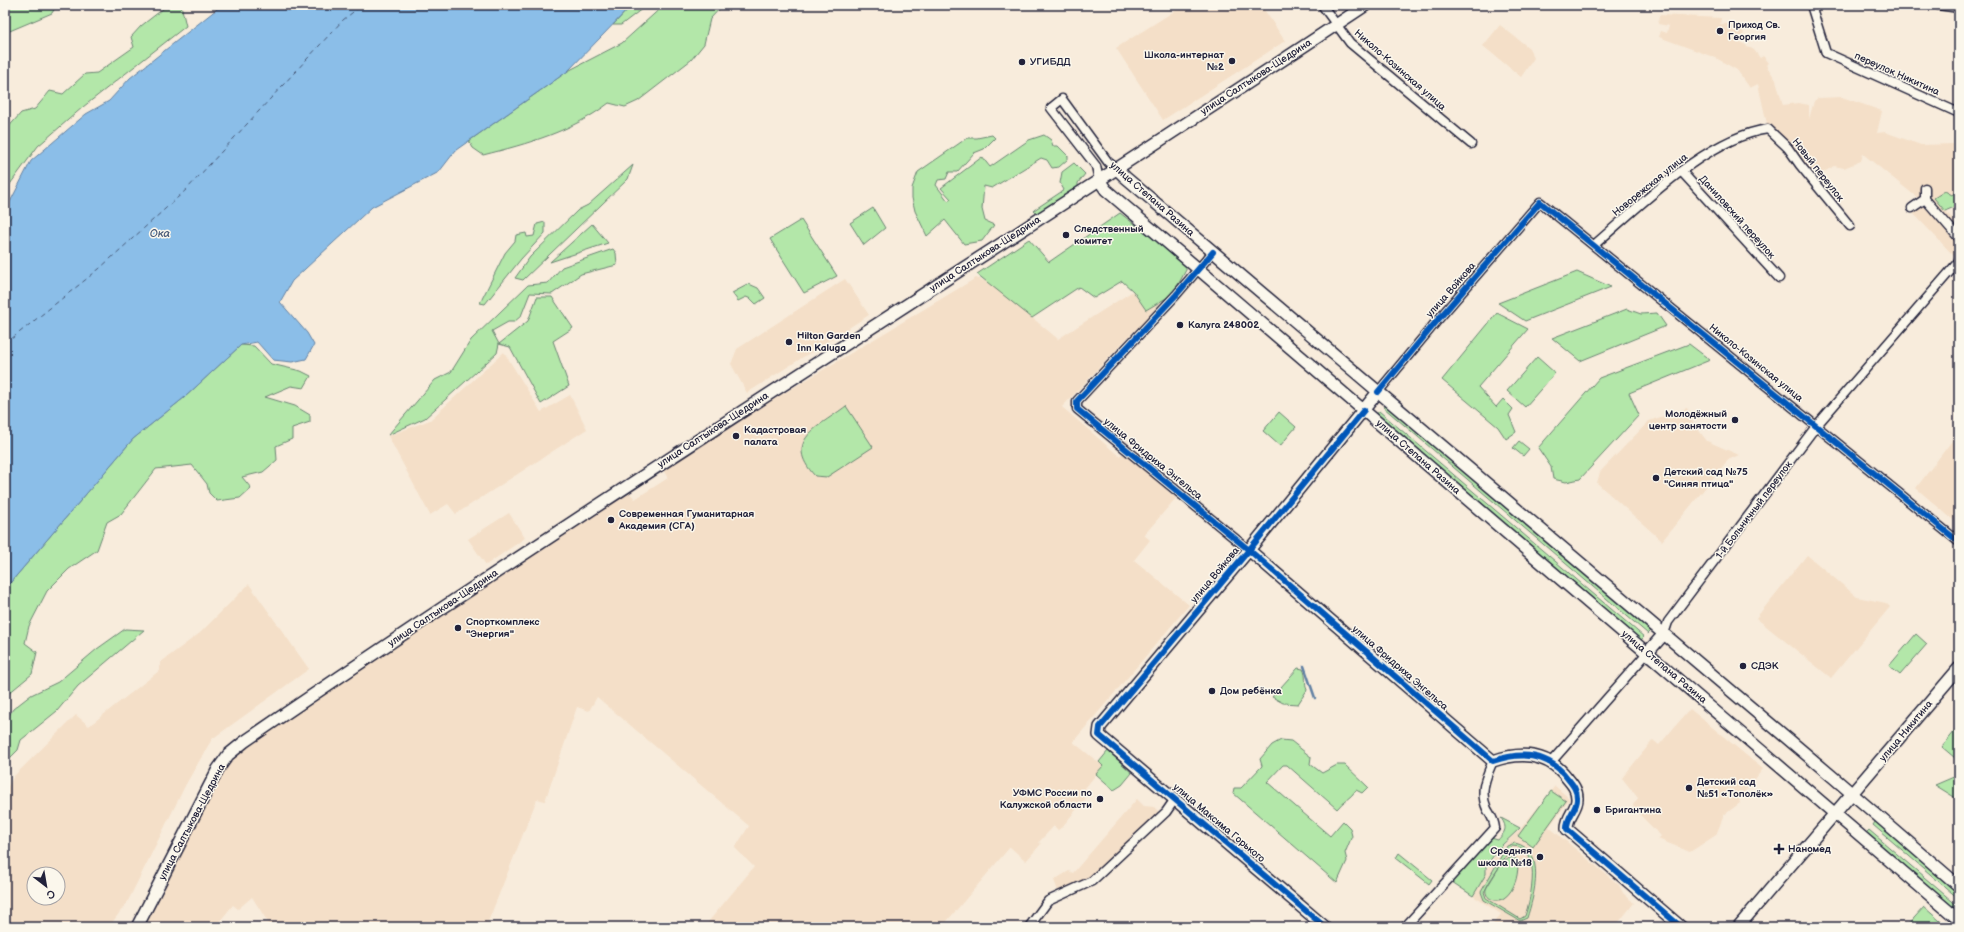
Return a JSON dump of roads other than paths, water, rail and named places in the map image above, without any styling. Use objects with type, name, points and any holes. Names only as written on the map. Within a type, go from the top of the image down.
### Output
[{"type":"main road","name":"улица Салтыкова-Щедрина","points":[[137,927],[218,769],[228,754],[545,539],[1366,5]]},
{"type":"main road","name":"улица Степана Разина","points":[[1116,168],[1959,886]]},
{"type":"main road","name":"улица Степана Разина","points":[[1099,180],[1106,190],[1648,652],[1959,920]]},
{"type":"main road","name":"улица Войкова","points":[[1099,735],[1100,727],[1249,550],[1378,392]]},
{"type":"main road","name":"улица Фридриха Энгельса","points":[[1249,550],[1493,761]]},
{"type":"main road","name":"1-й Больничный переулок","points":[[1648,652],[1664,634]]},
{"type":"main road","name":"улица Никитина","points":[[1836,814],[1959,668]]},
{"type":"main road","name":"улица Максима Горького","points":[[1099,735],[1325,927]]},
{"type":"main road","points":[[1493,761],[1512,756],[1531,756],[1552,761],[1562,771],[1576,790],[1578,800],[1566,821],[1567,829],[1681,927]]},
{"type":"main road","points":[[1738,927],[1836,814]]},
{"type":"street","name":"Николо-Козинская улица","points":[[1322,5],[1350,43],[1471,144]]},
{"type":"street","name":"переулок Никитина","points":[[1811,5],[1826,54],[1959,113]]},
{"type":"street","points":[[1938,5],[1959,8]]},
{"type":"street","name":"улица Степана Разина","points":[[1099,180],[1096,166],[1051,108],[1062,99],[1108,162],[1116,168]]},
{"type":"street","name":"Новорежская улица","points":[[1594,245],[1689,164],[1751,131],[1768,129]]},
{"type":"street","name":"Новый переулок","points":[[1768,129],[1788,148],[1850,226]]},
{"type":"street","name":"Даниловский переулок","points":[[1681,171],[1779,278]]},
{"type":"street","points":[[1924,188],[1925,199],[1959,238]]},
{"type":"street","points":[[1912,208],[1925,199]]},
{"type":"street","name":"Николо-Козинская улица","points":[[1540,202],[1817,425],[1959,542]]},
{"type":"street","name":"улица Войкова","points":[[1378,392],[1436,322],[1540,202]]},
{"type":"street","points":[[1198,269],[1213,252]]},
{"type":"street","name":"1-й Больничный переулок","points":[[1664,634],[1668,622],[1817,425],[1959,261]]},
{"type":"street","name":"улица Фридриха Энгельса","points":[[1198,269],[1077,401],[1077,409],[1249,550]]},
{"type":"street","name":"1-й Больничный переулок","points":[[1552,761],[1648,652]]},
{"type":"street","points":[[1405,927],[1495,828],[1494,820],[1487,809],[1482,796],[1485,779],[1493,761]]},
{"type":"street","points":[[1029,927],[1048,902],[1092,881],[1166,812],[1175,799]]},
{"type":"water","name":"Ока","points":[[222,5],[632,5],[568,71],[456,150],[439,172],[372,207],[292,281],[280,302],[307,333],[314,345],[306,359],[292,362],[273,360],[257,342],[241,345],[185,397],[133,439],[11,582],[5,587],[5,208],[8,206],[31,161],[86,114],[109,101],[130,78]]},
{"type":"waterway","points":[[1304,666],[1315,698]]},
{"type":"place","name":"Приход Св. Георгия","points":[[1720,31]]},
{"type":"place","name":"Школа-интернат №2","points":[[1232,61]]},
{"type":"place","name":"УГИБДД","points":[[1022,62]]},
{"type":"place","name":"Следственный комитет","points":[[1066,235]]},
{"type":"place","name":"Калуга 248002","points":[[1180,325]]},
{"type":"place","name":"Hilton Garden Inn Kaluga","points":[[789,342]]},
{"type":"place","name":"Молодёжный центр занятости","points":[[1735,420]]},
{"type":"place","name":"Кадастровая палата","points":[[736,436]]},
{"type":"place","name":"Детский сад №75 \"Синяя птица\"","points":[[1656,478]]},
{"type":"place","name":"Современная Гуманитарная Академия (СГА)","points":[[611,520]]},
{"type":"place","name":"Спорткомплекс \"Энергия\"","points":[[458,628]]},
{"type":"place","name":"СДЭК","points":[[1743,666]]},
{"type":"place","name":"Дом ребёнка","points":[[1212,691]]},
{"type":"place","name":"Детский сад №51 «Тополёк»","points":[[1689,788]]},
{"type":"place","name":"УФМС России по Калужской области","points":[[1100,799]]},
{"type":"place","name":"Бригантина","points":[[1597,810]]},
{"type":"place","name":"Наномед","points":[[1779,849]]},
{"type":"place","name":"Средняя школа №18","points":[[1540,857]]}]
